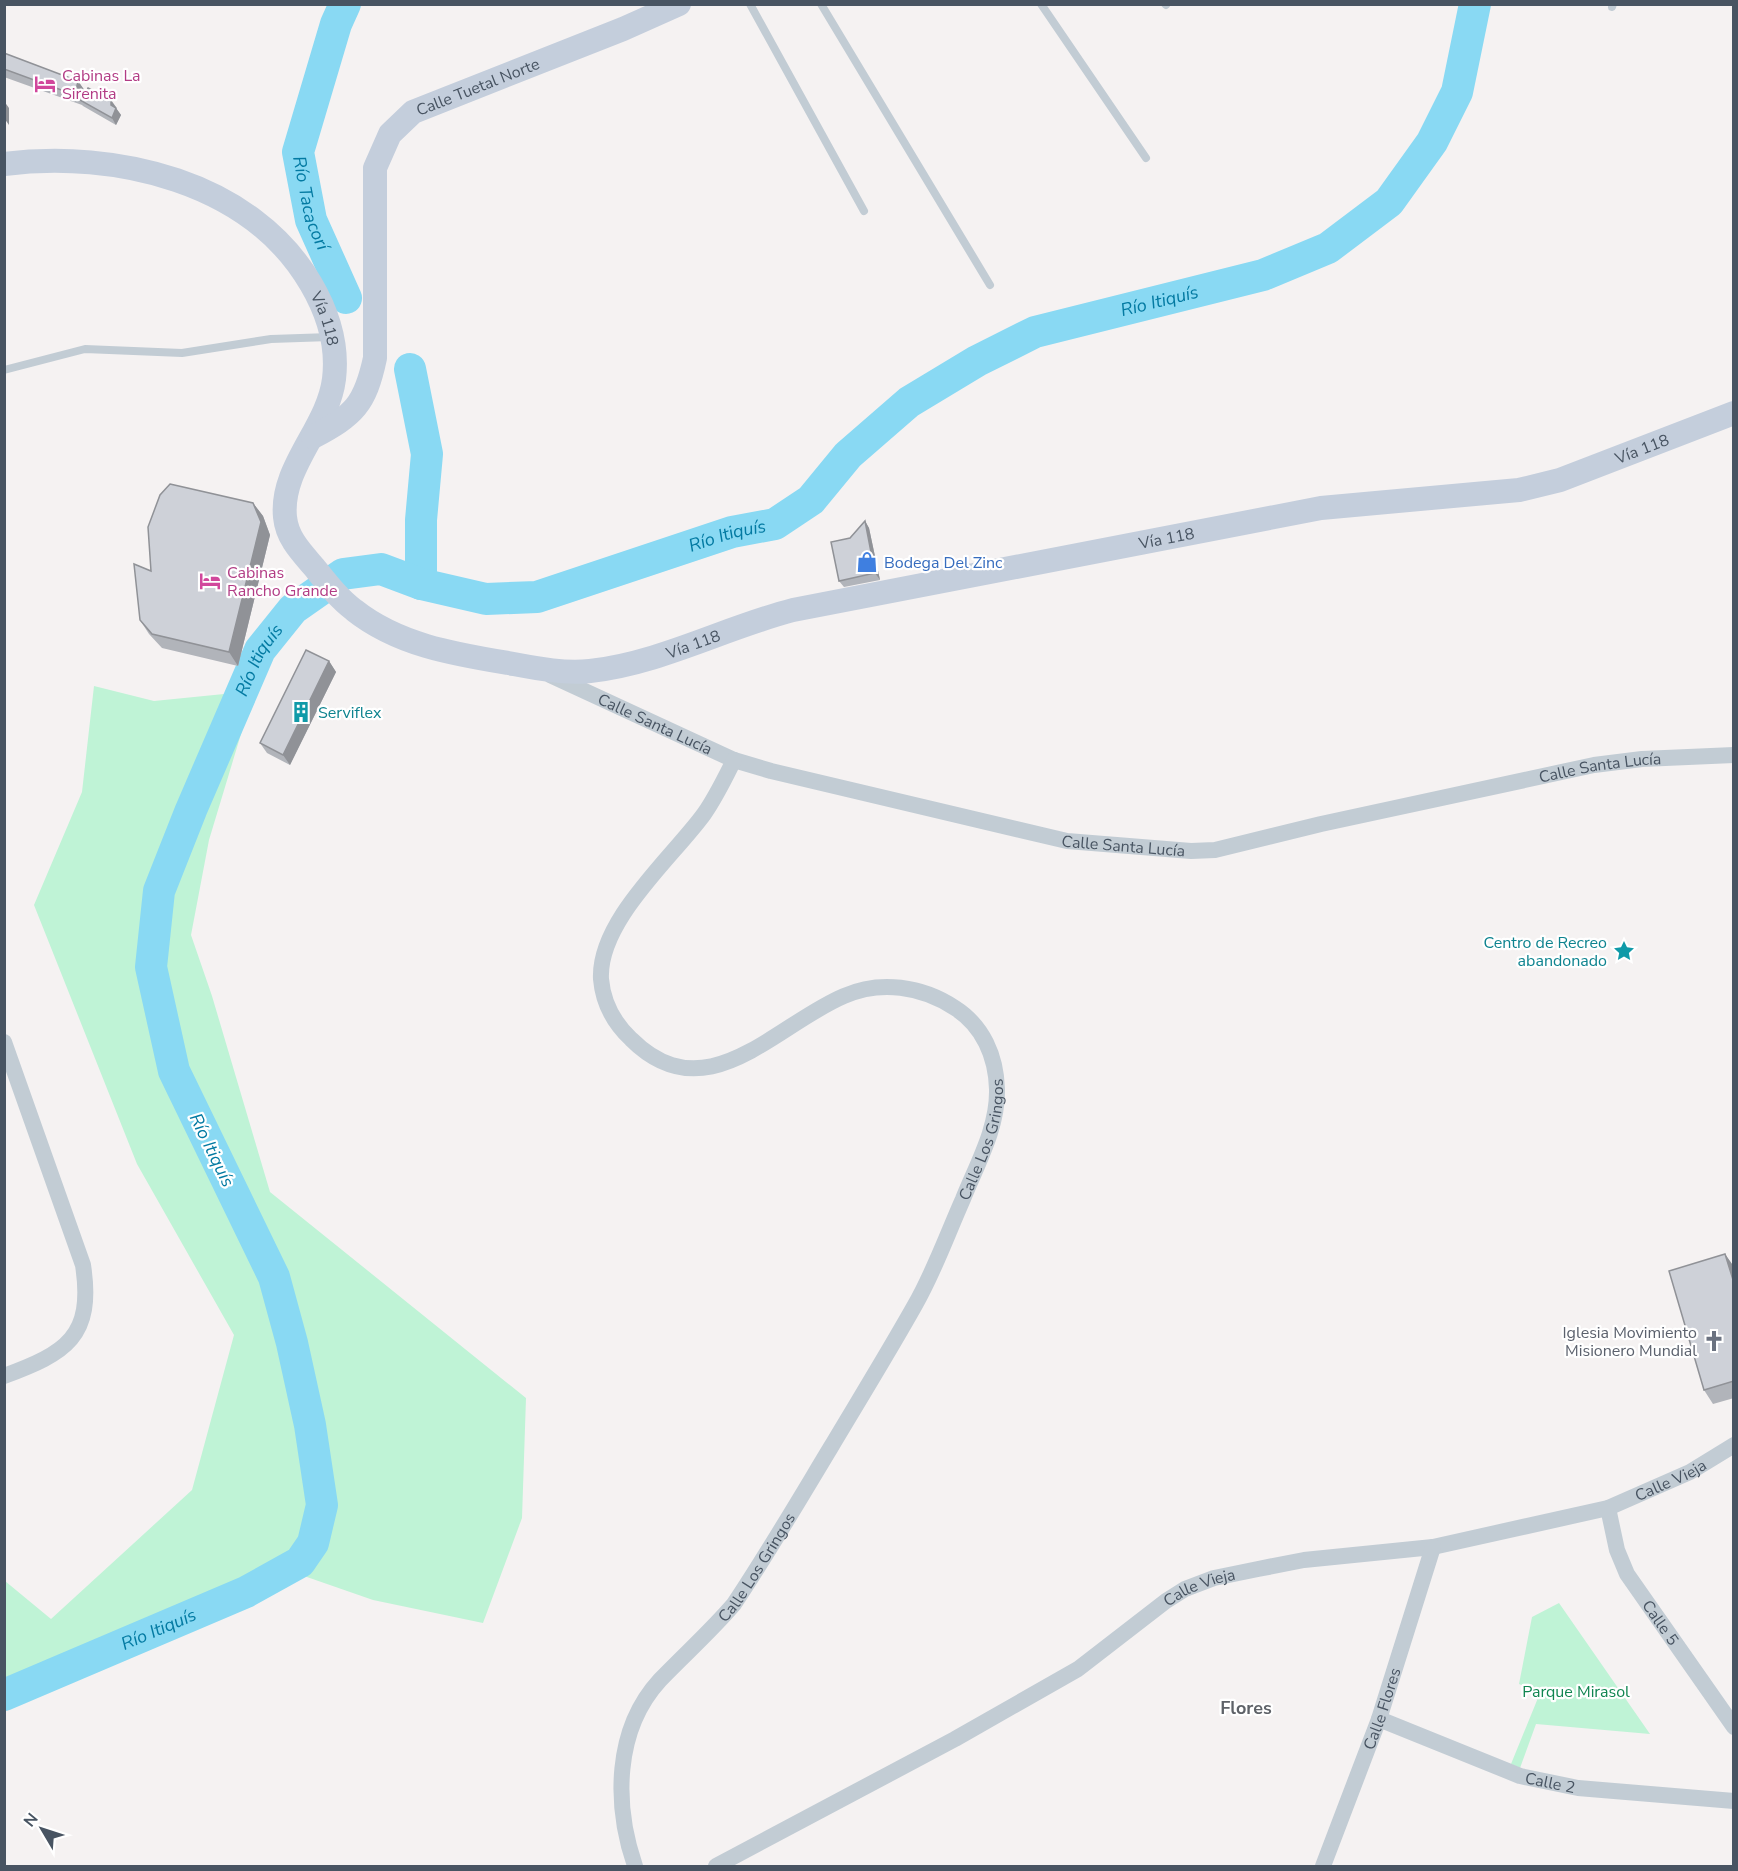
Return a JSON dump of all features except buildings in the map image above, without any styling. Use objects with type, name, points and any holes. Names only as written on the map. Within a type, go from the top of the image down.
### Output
[{"type":"main road","name":"Calle Tuetal Norte","points":[[313,437],[343,421],[360,403],[370,382],[375,358],[375,168],[390,134],[413,112],[647,15],[679,4]]},
{"type":"main road","name":"Vía 118","points":[[4,164],[60,160],[92,162],[174,180],[210,193],[250,217],[293,256],[316,292],[333,337],[336,358],[330,400],[295,470],[285,501],[285,517],[295,545],[340,598],[371,622],[412,642],[441,651],[532,667],[577,671],[622,666],[654,658],[731,629],[793,610],[1321,508],[1519,490],[1570,477],[1734,413]]},
{"type":"street","points":[[610,703],[606,691],[608,679],[622,666]]},
{"type":"street","name":"Calle Santa Lucía","points":[[532,667],[734,760],[771,771],[1067,841],[1191,851],[1215,850],[1321,824],[1594,765],[1642,759],[1734,755]]},
{"type":"street","name":"Calle Los Gringos","points":[[634,1866],[624,1825],[621,1791],[624,1758],[632,1724],[659,1682],[706,1637],[734,1604],[915,1305],[987,1142],[998,1100],[993,1061],[979,1030],[964,1013],[943,1000],[920,991],[894,987],[868,988],[843,996],[747,1054],[722,1065],[695,1068],[674,1065],[656,1058],[620,1029],[605,997],[601,979],[608,939],[620,918],[705,813],[734,760]]},
{"type":"street","points":[[4,1376],[41,1362],[64,1348],[75,1334],[82,1318],[86,1286],[83,1265],[5,1043]]},
{"type":"street","name":"Calle Vieja","points":[[716,1866],[955,1739],[1078,1669],[1166,1600],[1185,1589],[1214,1578],[1304,1560],[1433,1547],[1608,1508],[1690,1472],[1734,1445]]},
{"type":"street","name":"Calle 5","points":[[1608,1508],[1617,1550],[1627,1574],[1731,1719]]},
{"type":"street","name":"Calle Flores","points":[[1323,1866],[1378,1719],[1433,1547]]},
{"type":"street","name":"Calle 2","points":[[1378,1719],[1520,1776],[1578,1788],[1734,1801]]},
{"type":"lane","points":[[750,4],[864,211]]},
{"type":"lane","points":[[821,4],[990,285]]},
{"type":"lane","points":[[1041,4],[1146,158]]},
{"type":"lane","points":[[4,370],[85,349],[182,353],[272,339],[333,337]]},
{"type":"green space","points":[[94,686],[154,701],[254,691],[209,840],[191,935],[212,996],[270,1192],[526,1398],[522,1518],[483,1623],[373,1600],[304,1576],[5,1696],[5,1581],[51,1619],[192,1490],[234,1335],[137,1164],[34,905],[82,792]]},
{"type":"green space","name":"Parque Mirasol","points":[[1559,1603],[1650,1734],[1536,1724],[1520,1768],[1511,1764],[1540,1693],[1519,1684],[1532,1617]]},
{"type":"waterway","name":"Río Tacacorí","points":[[345,4],[336,24],[298,152],[311,220],[346,298]]},
{"type":"waterway","name":"Río Itiquís","points":[[4,1695],[246,1592],[300,1562],[313,1543],[322,1505],[310,1425],[292,1343],[274,1277],[174,1071],[151,967],[159,891],[191,810],[260,650],[293,609],[343,574],[381,569],[421,584],[486,599],[537,597],[732,532],[775,524],[811,500],[848,455],[909,402],[977,361],[1035,332],[1263,275],[1328,248],[1389,202],[1432,142],[1457,92],[1475,4]]},
{"type":"waterway","name":"Río Tacacorí","points":[[410,369],[427,454],[421,520],[421,584]]},
{"type":"place","name":"Cabinas La Sirenita","points":[[45,84]]},
{"type":"place","name":"Bodega Del Zinc","points":[[867,562]]},
{"type":"place","name":"Cabinas Rancho Grande","points":[[210,581]]},
{"type":"place","name":"Serviflex","points":[[301,712]]},
{"type":"place","name":"Centro de Recreo abandonado","points":[[1624,951]]},
{"type":"place","name":"Iglesia Movimiento Misionero Mundial","points":[[1714,1341]]},
{"type":"district","name":"Flores","points":[[1246,1708]]}]
